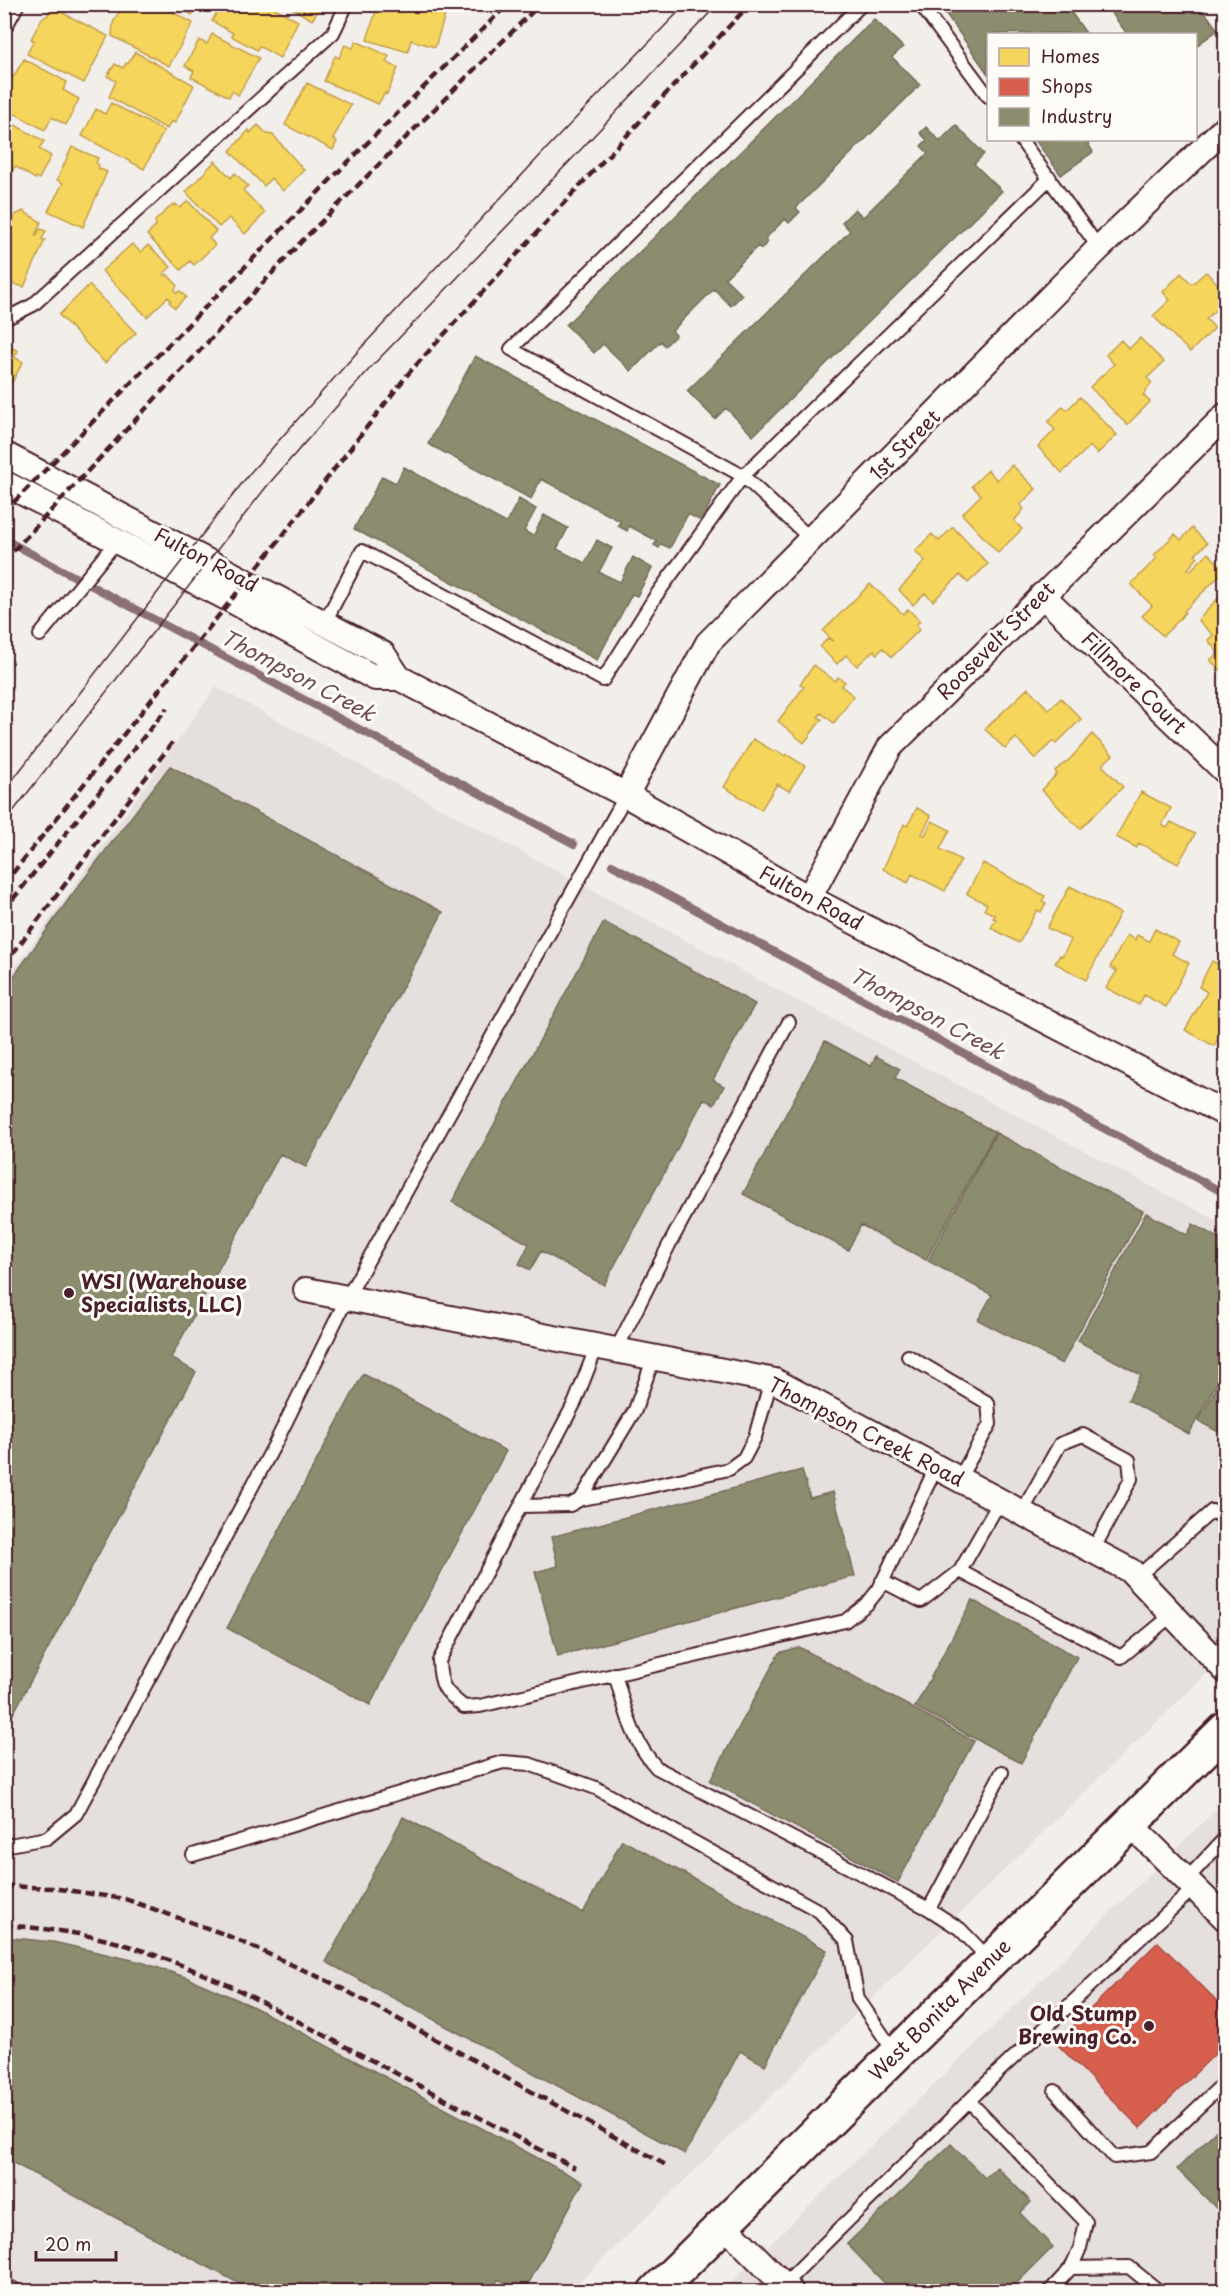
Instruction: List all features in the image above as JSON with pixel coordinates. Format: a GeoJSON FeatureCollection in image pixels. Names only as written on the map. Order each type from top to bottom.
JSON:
{"type":"FeatureCollection","features":[{"type":"Feature","properties":{"kind":"main road","name":"West Bonita Avenue"},"geometry":{"type":"LineString","coordinates":[[655,2292],[1226,1729]]}},
{"type":"Feature","properties":{"kind":"street","name":"1st Street"},"geometry":{"type":"LineString","coordinates":[[626,795],[708,643],[1099,248],[1226,127]]}},
{"type":"Feature","properties":{"kind":"street","name":"Roosevelt Street"},"geometry":{"type":"LineString","coordinates":[[809,898],[890,747],[1226,416]]}},
{"type":"Feature","properties":{"kind":"street","name":"Fulton Road"},"geometry":{"type":"LineString","coordinates":[[4,454],[383,654],[399,678]]}},
{"type":"Feature","properties":{"kind":"street","name":"Fulton Road"},"geometry":{"type":"LineString","coordinates":[[4,483],[110,549],[231,600],[375,678],[399,678],[626,795],[809,898],[1226,1114]]}},
{"type":"Feature","properties":{"kind":"street","name":"Fillmore Court"},"geometry":{"type":"LineString","coordinates":[[1042,595],[1226,772]]}},
{"type":"Feature","properties":{"kind":"street","name":"Thompson Creek Road"},"geometry":{"type":"LineString","coordinates":[[306,1290],[771,1380],[1131,1571],[1226,1671]]}},
{"type":"Feature","properties":{"kind":"street"},"geometry":{"type":"LineString","coordinates":[[1129,1823],[1226,1919]]}},
{"type":"Feature","properties":{"kind":"street"},"geometry":{"type":"LineString","coordinates":[[723,2224],[787,2288]]}},
{"type":"Feature","properties":{"kind":"lane"},"geometry":{"type":"LineString","coordinates":[[4,30],[18,4]]}},
{"type":"Feature","properties":{"kind":"lane"},"geometry":{"type":"LineString","coordinates":[[4,315],[11,316],[33,305],[333,33],[347,4]]}},
{"type":"Feature","properties":{"kind":"lane"},"geometry":{"type":"LineString","coordinates":[[812,540],[743,476],[511,349],[862,4]]}},
{"type":"Feature","properties":{"kind":"lane"},"geometry":{"type":"LineString","coordinates":[[920,4],[987,95]]}},
{"type":"Feature","properties":{"kind":"lane"},"geometry":{"type":"LineString","coordinates":[[1022,141],[1099,248]]}},
{"type":"Feature","properties":{"kind":"lane"},"geometry":{"type":"LineString","coordinates":[[325,622],[362,551],[603,680],[655,597],[743,476],[1050,178]]}},
{"type":"Feature","properties":{"kind":"lane"},"geometry":{"type":"LineString","coordinates":[[40,635],[110,549]]}},
{"type":"Feature","properties":{"kind":"lane"},"geometry":{"type":"LineString","coordinates":[[4,1846],[46,1838],[76,1814],[275,1444],[347,1298],[626,795]]}},
{"type":"Feature","properties":{"kind":"lane"},"geometry":{"type":"LineString","coordinates":[[789,1022],[669,1245],[574,1402],[439,1661],[440,1681],[452,1697],[464,1707],[480,1706],[845,1621],[867,1604],[882,1581],[936,1467]]}},
{"type":"Feature","properties":{"kind":"lane"},"geometry":{"type":"LineString","coordinates":[[908,1356],[988,1403],[990,1424],[959,1479]]}},
{"type":"Feature","properties":{"kind":"lane"},"geometry":{"type":"LineString","coordinates":[[581,1499],[635,1410],[654,1357]]}},
{"type":"Feature","properties":{"kind":"lane"},"geometry":{"type":"LineString","coordinates":[[521,1506],[570,1505],[581,1499],[729,1469],[744,1458],[755,1437],[771,1380]]}},
{"type":"Feature","properties":{"kind":"lane"},"geometry":{"type":"LineString","coordinates":[[882,1581],[921,1601],[960,1571],[1060,1444],[1083,1435],[1129,1460],[1131,1479],[1093,1550]]}},
{"type":"Feature","properties":{"kind":"lane"},"geometry":{"type":"LineString","coordinates":[[1137,1577],[1212,1511],[1226,1519]]}},
{"type":"Feature","properties":{"kind":"lane"},"geometry":{"type":"LineString","coordinates":[[960,1571],[1121,1657],[1172,1615]]}},
{"type":"Feature","properties":{"kind":"lane"},"geometry":{"type":"LineString","coordinates":[[615,1674],[631,1729],[645,1756],[657,1768],[929,1909],[960,1929],[990,1960]]}},
{"type":"Feature","properties":{"kind":"lane"},"geometry":{"type":"LineString","coordinates":[[193,1855],[502,1762],[529,1764],[596,1788],[819,1911],[847,1941],[858,1999],[896,2054]]}},
{"type":"Feature","properties":{"kind":"lane"},"geometry":{"type":"LineString","coordinates":[[929,1909],[1002,1772]]}},
{"type":"Feature","properties":{"kind":"lane"},"geometry":{"type":"LineString","coordinates":[[787,2288],[969,2101],[1190,1884],[1226,1837]]}},
{"type":"Feature","properties":{"kind":"lane"},"geometry":{"type":"LineString","coordinates":[[1055,2091],[1114,2157],[1151,2152],[1226,2081]]}},
{"type":"Feature","properties":{"kind":"lane"},"geometry":{"type":"LineString","coordinates":[[969,2101],[1086,2222],[1080,2248],[1071,2268],[1049,2292]]}},
{"type":"Feature","properties":{"kind":"lane"},"geometry":{"type":"LineString","coordinates":[[1071,2268],[1129,2267],[1160,2292]]}},
{"type":"Feature","properties":{"kind":"shaded area"},"geometry":{"type":"Polygon","coordinates":[[[216,687],[783,993],[1225,1225],[1225,1656],[570,2291],[5,2292],[5,982],[216,687]]]}},
{"type":"Feature","properties":{"kind":"shaded area"},"geometry":{"type":"Polygon","coordinates":[[[1225,1801],[1225,2291],[722,2291],[1225,1801]]]}},
{"type":"Feature","properties":{"kind":"building: Homes"},"geometry":{"type":"Polygon","coordinates":[[[123,4],[158,4],[193,23],[169,66],[112,36],[113,23],[123,4]]]}},
{"type":"Feature","properties":{"kind":"building: Homes"},"geometry":{"type":"Polygon","coordinates":[[[172,4],[202,4],[201,7],[197,5],[192,15],[172,4]]]}},
{"type":"Feature","properties":{"kind":"building: Homes"},"geometry":{"type":"Polygon","coordinates":[[[222,4],[268,4],[298,21],[280,58],[259,46],[257,50],[231,36],[233,33],[212,21],[222,4]]]}},
{"type":"Feature","properties":{"kind":"building: Homes"},"geometry":{"type":"Polygon","coordinates":[[[285,4],[319,4],[321,6],[312,20],[285,4]]]}},
{"type":"Feature","properties":{"kind":"building: Homes"},"geometry":{"type":"Polygon","coordinates":[[[378,4],[402,12],[404,6],[415,10],[419,4],[446,12],[435,47],[411,40],[408,52],[367,40],[378,4]]]}},
{"type":"Feature","properties":{"kind":"building: Homes"},"geometry":{"type":"Polygon","coordinates":[[[51,7],[108,36],[84,83],[27,54],[34,40],[31,39],[42,18],[47,16],[51,7]]]}},
{"type":"Feature","properties":{"kind":"building: Homes"},"geometry":{"type":"Polygon","coordinates":[[[212,34],[259,58],[238,95],[232,91],[229,97],[191,77],[194,71],[185,66],[199,40],[207,44],[212,34]]]}},
{"type":"Feature","properties":{"kind":"building: Homes"},"geometry":{"type":"Polygon","coordinates":[[[356,41],[389,56],[386,62],[398,68],[387,94],[385,93],[378,104],[324,81],[335,56],[339,58],[345,45],[353,48],[356,41]]]}},
{"type":"Feature","properties":{"kind":"building: Homes"},"geometry":{"type":"Polygon","coordinates":[[[135,52],[194,85],[175,123],[171,121],[167,129],[109,97],[116,81],[107,76],[115,64],[123,68],[126,63],[128,64],[135,52]]]}},
{"type":"Feature","properties":{"kind":"building: Homes"},"geometry":{"type":"Polygon","coordinates":[[[24,59],[67,82],[63,90],[79,99],[66,125],[52,117],[45,130],[4,108],[9,96],[4,92],[24,59]]]}},
{"type":"Feature","properties":{"kind":"building: Homes"},"geometry":{"type":"Polygon","coordinates":[[[307,83],[351,105],[333,139],[337,141],[333,150],[285,125],[307,83]]]}},
{"type":"Feature","properties":{"kind":"building: Homes"},"geometry":{"type":"Polygon","coordinates":[[[111,103],[164,131],[144,169],[82,136],[96,109],[105,114],[111,103]]]}},
{"type":"Feature","properties":{"kind":"building: Homes"},"geometry":{"type":"Polygon","coordinates":[[[4,119],[44,141],[39,149],[51,156],[39,179],[36,177],[35,179],[15,166],[10,176],[4,173],[4,119]]]}},
{"type":"Feature","properties":{"kind":"building: Homes"},"geometry":{"type":"Polygon","coordinates":[[[258,125],[267,134],[273,135],[304,170],[283,191],[271,178],[264,186],[230,151],[249,130],[250,133],[258,125]]]}},
{"type":"Feature","properties":{"kind":"building: Homes"},"geometry":{"type":"Polygon","coordinates":[[[72,147],[98,158],[96,163],[99,165],[98,168],[107,172],[83,227],[48,211],[63,183],[57,180],[72,147]]]}},
{"type":"Feature","properties":{"kind":"building: Homes"},"geometry":{"type":"Polygon","coordinates":[[[215,161],[231,178],[235,173],[248,186],[243,190],[265,213],[245,234],[229,218],[219,227],[186,192],[215,161]]]}},
{"type":"Feature","properties":{"kind":"building: Homes"},"geometry":{"type":"Polygon","coordinates":[[[188,201],[216,231],[209,238],[215,245],[194,265],[190,261],[181,270],[147,235],[156,226],[155,221],[173,204],[180,208],[188,201]]]}},
{"type":"Feature","properties":{"kind":"building: Homes"},"geometry":{"type":"Polygon","coordinates":[[[23,211],[41,222],[35,236],[40,229],[46,231],[42,239],[45,240],[24,287],[4,281],[4,228],[10,231],[15,215],[23,211]]]}},
{"type":"Feature","properties":{"kind":"building: Homes"},"geometry":{"type":"Polygon","coordinates":[[[132,244],[141,252],[148,245],[171,267],[163,274],[165,276],[167,274],[177,285],[175,290],[177,293],[180,291],[186,297],[175,308],[169,302],[171,300],[168,297],[147,317],[102,271],[132,244]]]}},
{"type":"Feature","properties":{"kind":"building: Homes"},"geometry":{"type":"Polygon","coordinates":[[[1206,272],[1226,292],[1226,300],[1206,319],[1215,328],[1190,352],[1153,316],[1170,300],[1163,292],[1181,273],[1192,284],[1206,272]]]}},
{"type":"Feature","properties":{"kind":"building: Homes"},"geometry":{"type":"Polygon","coordinates":[[[89,285],[136,333],[105,363],[59,315],[89,285]]]}},
{"type":"Feature","properties":{"kind":"building: Homes"},"geometry":{"type":"Polygon","coordinates":[[[1140,338],[1164,362],[1147,378],[1152,383],[1143,395],[1150,402],[1127,425],[1090,387],[1114,364],[1106,355],[1121,340],[1129,349],[1140,338]]]}},
{"type":"Feature","properties":{"kind":"building: Homes"},"geometry":{"type":"Polygon","coordinates":[[[4,343],[18,351],[14,357],[23,362],[4,397],[4,343]]]}},
{"type":"Feature","properties":{"kind":"building: Homes"},"geometry":{"type":"Polygon","coordinates":[[[1080,397],[1117,435],[1097,454],[1090,446],[1062,473],[1038,447],[1055,430],[1048,422],[1063,406],[1067,410],[1080,397]]]}},
{"type":"Feature","properties":{"kind":"building: Homes"},"geometry":{"type":"Polygon","coordinates":[[[1012,465],[1036,489],[1020,505],[1024,509],[1014,521],[1022,529],[998,553],[962,514],[981,495],[972,486],[988,470],[997,480],[1012,465]]]}},
{"type":"Feature","properties":{"kind":"building: Homes"},"geometry":{"type":"Polygon","coordinates":[[[953,527],[988,564],[968,583],[960,575],[933,601],[925,593],[913,605],[899,590],[925,561],[915,551],[932,534],[939,541],[953,527]]]}},
{"type":"Feature","properties":{"kind":"building: Homes"},"geometry":{"type":"Polygon","coordinates":[[[1192,528],[1207,543],[1195,555],[1198,557],[1188,569],[1190,571],[1208,553],[1225,570],[1184,611],[1179,620],[1163,636],[1142,616],[1152,606],[1131,584],[1157,558],[1154,555],[1175,534],[1181,540],[1192,528]]]}},
{"type":"Feature","properties":{"kind":"building: Homes"},"geometry":{"type":"Polygon","coordinates":[[[870,584],[903,614],[908,609],[920,621],[916,625],[920,629],[892,657],[883,648],[877,654],[874,650],[857,666],[846,655],[837,664],[820,647],[828,638],[833,641],[823,631],[870,584]]]}},
{"type":"Feature","properties":{"kind":"building: Homes"},"geometry":{"type":"Polygon","coordinates":[[[1221,595],[1226,599],[1226,675],[1210,660],[1218,653],[1208,640],[1213,635],[1198,620],[1221,595]]]}},
{"type":"Feature","properties":{"kind":"building: Homes"},"geometry":{"type":"Polygon","coordinates":[[[814,665],[835,681],[838,677],[845,682],[841,686],[854,696],[834,723],[821,713],[818,717],[822,719],[804,743],[778,721],[804,687],[800,684],[814,665]]]}},
{"type":"Feature","properties":{"kind":"building: Homes"},"geometry":{"type":"Polygon","coordinates":[[[1028,688],[1049,710],[1061,698],[1081,719],[1056,744],[1053,741],[1035,759],[1016,738],[1005,749],[985,729],[1028,688]]]}},
{"type":"Feature","properties":{"kind":"building: Homes"},"geometry":{"type":"Polygon","coordinates":[[[1092,734],[1113,755],[1102,765],[1123,787],[1080,829],[1042,790],[1057,774],[1055,771],[1071,758],[1092,734]]]}},
{"type":"Feature","properties":{"kind":"building: Homes"},"geometry":{"type":"Polygon","coordinates":[[[753,739],[775,752],[776,750],[785,756],[786,754],[805,766],[789,791],[777,784],[761,810],[724,787],[753,739]]]}},
{"type":"Feature","properties":{"kind":"building: Homes"},"geometry":{"type":"Polygon","coordinates":[[[1141,792],[1171,808],[1162,825],[1167,828],[1171,822],[1195,834],[1178,864],[1139,843],[1137,848],[1116,837],[1141,792]]]}},
{"type":"Feature","properties":{"kind":"building: Homes"},"geometry":{"type":"Polygon","coordinates":[[[917,808],[931,816],[922,834],[925,835],[932,821],[950,830],[940,849],[961,860],[945,891],[912,874],[908,883],[883,869],[904,824],[907,826],[917,808]]]}},
{"type":"Feature","properties":{"kind":"building: Homes"},"geometry":{"type":"Polygon","coordinates":[[[983,863],[1045,896],[1042,901],[1046,903],[1041,912],[1037,910],[1019,943],[991,928],[996,919],[993,918],[995,915],[984,910],[987,904],[967,894],[983,863]]]}},
{"type":"Feature","properties":{"kind":"building: Homes"},"geometry":{"type":"Polygon","coordinates":[[[1070,886],[1120,913],[1086,980],[1055,963],[1071,940],[1047,928],[1070,886]]]}},
{"type":"Feature","properties":{"kind":"building: Homes"},"geometry":{"type":"Polygon","coordinates":[[[1155,929],[1179,942],[1172,954],[1189,963],[1166,1007],[1144,995],[1139,1005],[1106,988],[1117,971],[1110,967],[1127,935],[1135,940],[1137,935],[1149,941],[1155,929]]]}},
{"type":"Feature","properties":{"kind":"building: Homes"},"geometry":{"type":"Polygon","coordinates":[[[1225,951],[1226,1023],[1214,1046],[1185,1030],[1207,992],[1199,987],[1212,961],[1218,964],[1225,951]]]}},
{"type":"Feature","properties":{"kind":"building: Shops","name":"Old Stump Brewing Co."},"geometry":{"type":"Polygon","coordinates":[[[1158,1942],[1226,2010],[1226,2043],[1140,2128],[1056,2043],[1158,1942]]]}},
{"type":"Feature","properties":{"kind":"building: Industry"},"geometry":{"type":"Polygon","coordinates":[[[939,4],[1065,4],[1086,33],[987,33],[987,73],[939,4]]]}},
{"type":"Feature","properties":{"kind":"building: Industry"},"geometry":{"type":"Polygon","coordinates":[[[1105,4],[1199,4],[1218,30],[1197,45],[1197,33],[1126,33],[1105,4]]]}},
{"type":"Feature","properties":{"kind":"building: Industry"},"geometry":{"type":"Polygon","coordinates":[[[874,19],[903,47],[892,57],[920,85],[796,208],[800,212],[789,223],[785,219],[765,239],[768,242],[761,249],[758,246],[725,278],[742,295],[731,306],[714,289],[672,331],[676,335],[665,346],[661,341],[631,371],[603,344],[594,353],[566,325],[874,19]]]}},
{"type":"Feature","properties":{"kind":"building: Industry"},"geometry":{"type":"Polygon","coordinates":[[[956,125],[984,154],[974,164],[1002,191],[753,436],[726,408],[715,419],[687,391],[850,231],[842,222],[855,209],[863,217],[928,153],[921,146],[927,140],[920,133],[926,127],[940,141],[956,125]]]}},
{"type":"Feature","properties":{"kind":"building: Industry"},"geometry":{"type":"Polygon","coordinates":[[[1036,141],[1087,141],[1093,152],[1061,175],[1036,141]]]}},
{"type":"Feature","properties":{"kind":"building: Industry"},"geometry":{"type":"Polygon","coordinates":[[[475,356],[720,485],[701,521],[688,514],[670,548],[661,544],[659,548],[654,545],[657,541],[629,526],[627,531],[618,526],[620,521],[541,479],[531,499],[428,444],[475,356]]]}},
{"type":"Feature","properties":{"kind":"building: Industry"},"geometry":{"type":"Polygon","coordinates":[[[404,467],[506,523],[519,499],[536,509],[524,531],[533,536],[544,515],[568,528],[557,549],[585,563],[597,540],[612,548],[599,572],[620,582],[633,557],[652,568],[637,596],[632,594],[597,660],[354,529],[382,476],[396,483],[404,467]]]}},
{"type":"Feature","properties":{"kind":"building: Industry"},"geometry":{"type":"Polygon","coordinates":[[[170,766],[443,912],[306,1167],[280,1154],[171,1358],[196,1372],[4,1731],[4,990],[71,896],[170,766]]]}},
{"type":"Feature","properties":{"kind":"building: Industry"},"geometry":{"type":"Polygon","coordinates":[[[604,922],[755,1004],[713,1080],[724,1086],[714,1105],[704,1099],[604,1285],[541,1251],[530,1270],[519,1264],[529,1244],[452,1202],[604,922]]]}},
{"type":"Feature","properties":{"kind":"building: Industry"},"geometry":{"type":"Polygon","coordinates":[[[825,1041],[871,1066],[876,1056],[900,1069],[895,1078],[995,1132],[926,1260],[861,1225],[848,1250],[743,1194],[825,1041]]]}},
{"type":"Feature","properties":{"kind":"building: Industry"},"geometry":{"type":"Polygon","coordinates":[[[996,1133],[1143,1211],[1062,1364],[978,1320],[992,1295],[928,1261],[996,1133]]]}},
{"type":"Feature","properties":{"kind":"building: Industry"},"geometry":{"type":"Polygon","coordinates":[[[1146,1213],[1187,1235],[1193,1224],[1225,1241],[1220,1252],[1226,1255],[1226,1366],[1189,1434],[1128,1400],[1141,1375],[1078,1341],[1146,1213]]]}},
{"type":"Feature","properties":{"kind":"building: Industry"},"geometry":{"type":"Polygon","coordinates":[[[1226,1371],[1226,1436],[1198,1421],[1226,1371]]]}},
{"type":"Feature","properties":{"kind":"building: Industry"},"geometry":{"type":"Polygon","coordinates":[[[363,1374],[506,1451],[370,1705],[227,1628],[363,1374]]]}},
{"type":"Feature","properties":{"kind":"building: Industry"},"geometry":{"type":"Polygon","coordinates":[[[802,1470],[810,1498],[833,1492],[855,1576],[558,1656],[535,1572],[558,1566],[551,1537],[802,1470]]]}},
{"type":"Feature","properties":{"kind":"building: Industry"},"geometry":{"type":"Polygon","coordinates":[[[972,1600],[1077,1657],[1021,1763],[915,1707],[972,1600]]]}},
{"type":"Feature","properties":{"kind":"building: Industry"},"geometry":{"type":"Polygon","coordinates":[[[799,1647],[974,1741],[898,1882],[710,1781],[779,1653],[799,1647]]]}},
{"type":"Feature","properties":{"kind":"building: Industry"},"geometry":{"type":"Polygon","coordinates":[[[403,1817],[583,1913],[622,1840],[827,1950],[765,2065],[740,2051],[685,2154],[326,1962],[403,1817]]]}},
{"type":"Feature","properties":{"kind":"building: Industry"},"geometry":{"type":"Polygon","coordinates":[[[4,1937],[53,1942],[141,1962],[188,1978],[252,2006],[583,2182],[524,2292],[498,2279],[492,2292],[255,2292],[4,2158],[4,1937]]]}},
{"type":"Feature","properties":{"kind":"building: Industry"},"geometry":{"type":"Polygon","coordinates":[[[1226,2121],[1226,2218],[1177,2169],[1226,2121]]]}},
{"type":"Feature","properties":{"kind":"building: Industry"},"geometry":{"type":"Polygon","coordinates":[[[951,2144],[985,2178],[997,2167],[1031,2202],[1020,2213],[1053,2247],[1008,2292],[893,2292],[847,2244],[951,2144]]]}},
{"type":"Feature","properties":{"kind":"waterway","name":"Thompson Creek"},"geometry":{"type":"LineString","coordinates":[[4,539],[574,844]]}},
{"type":"Feature","properties":{"kind":"waterway","name":"Thompson Creek"},"geometry":{"type":"LineString","coordinates":[[612,865],[1226,1194]]}},
{"type":"Feature","properties":{"kind":"tram line"},"geometry":{"type":"LineString","coordinates":[[4,791],[250,473],[360,349],[550,145],[686,4]]}},
{"type":"Feature","properties":{"kind":"tram line"},"geometry":{"type":"LineString","coordinates":[[4,823],[267,486],[372,366],[718,4]]}},
{"type":"Feature","properties":{"kind":"railway"},"geometry":{"type":"LineString","coordinates":[[4,512],[350,160],[508,4]]}},
{"type":"Feature","properties":{"kind":"railway"},"geometry":{"type":"LineString","coordinates":[[4,561],[302,241],[540,4]]}},
{"type":"Feature","properties":{"kind":"railway"},"geometry":{"type":"LineString","coordinates":[[4,884],[280,539],[408,374],[750,4]]}},
{"type":"Feature","properties":{"kind":"railway"},"geometry":{"type":"LineString","coordinates":[[4,910],[167,708]]}},
{"type":"Feature","properties":{"kind":"railway"},"geometry":{"type":"LineString","coordinates":[[4,965],[175,739]]}},
{"type":"Feature","properties":{"kind":"railway"},"geometry":{"type":"LineString","coordinates":[[4,1886],[53,1888],[125,1899],[224,1934],[332,1983],[666,2165]]}},
{"type":"Feature","properties":{"kind":"railway"},"geometry":{"type":"LineString","coordinates":[[4,1925],[62,1931],[105,1939],[206,1975],[235,1988],[575,2168]]}},
{"type":"Feature","properties":{"kind":"place","name":"WSI (Warehouse Specialists, LLC)"},"geometry":{"type":"Point","coordinates":[69,1293]}},
{"type":"Feature","properties":{"kind":"place","name":"Old Stump Brewing Co."},"geometry":{"type":"Point","coordinates":[1149,2026]}}]}
